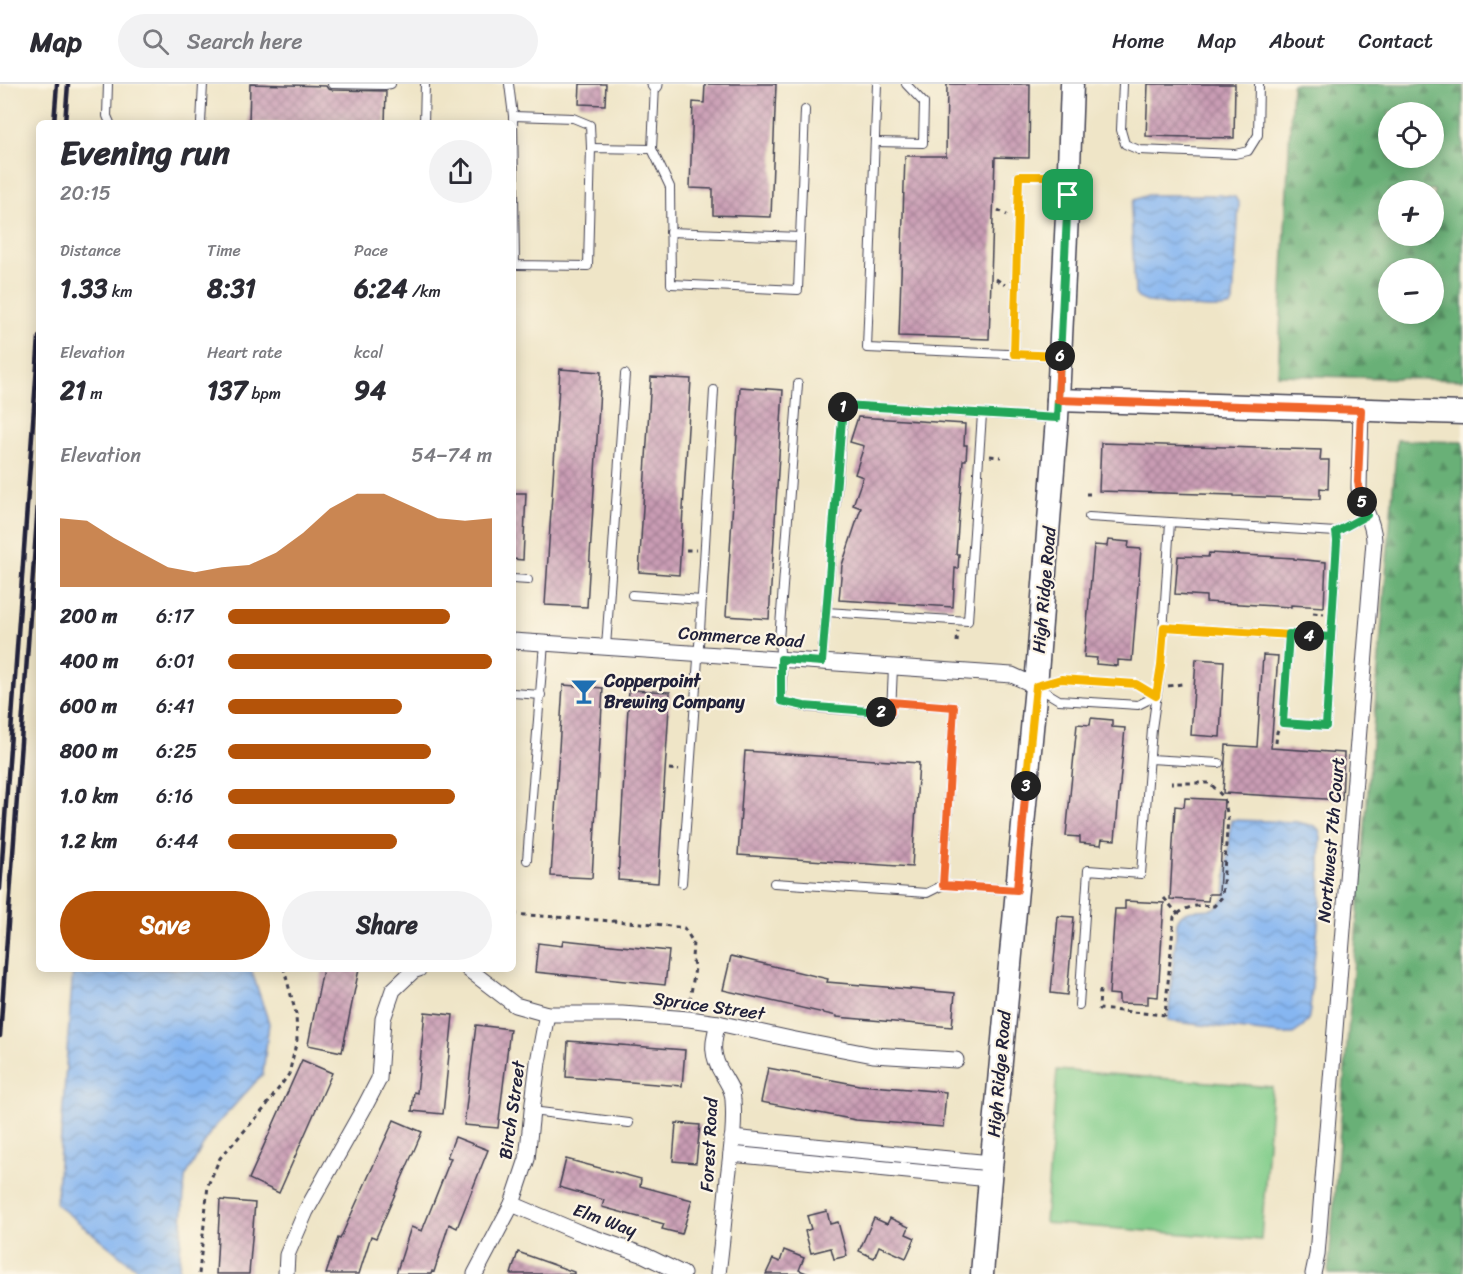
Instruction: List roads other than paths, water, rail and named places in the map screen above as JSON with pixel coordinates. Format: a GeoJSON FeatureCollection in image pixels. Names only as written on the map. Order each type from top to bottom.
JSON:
{"type":"FeatureCollection","features":[{"type":"Feature","properties":{"kind":"street","name":"High Ridge Road"},"geometry":{"type":"LineString","coordinates":[[982,1274],[1036,686],[1058,409],[1072,84]]}},
{"type":"Feature","properties":{"kind":"street"},"geometry":{"type":"LineString","coordinates":[[1058,409],[1361,410],[1463,413]]}},
{"type":"Feature","properties":{"kind":"street","name":"Northwest 7th Court"},"geometry":{"type":"LineString","coordinates":[[1313,1274],[1318,1243],[1374,541],[1373,530],[1359,488],[1361,410]]}},
{"type":"Feature","properties":{"kind":"street","name":"Commerce Road"},"geometry":{"type":"LineString","coordinates":[[516,641],[1012,675],[1036,686]]}},
{"type":"Feature","properties":{"kind":"street"},"geometry":{"type":"LineString","coordinates":[[286,1274],[287,1255],[306,1211],[378,1079],[383,1018],[393,990],[412,972]]}},
{"type":"Feature","properties":{"kind":"street","name":"Spruce Street"},"geometry":{"type":"LineString","coordinates":[[472,972],[515,1005],[547,1014],[621,1014],[718,1023],[873,1055],[956,1060]]}},
{"type":"Feature","properties":{"kind":"street","name":"Birch Street"},"geometry":{"type":"LineString","coordinates":[[475,1274],[512,1204],[527,1159],[538,1062],[547,1014]]}},
{"type":"Feature","properties":{"kind":"street","name":"Forest Road"},"geometry":{"type":"LineString","coordinates":[[718,1023],[713,1053],[733,1098],[731,1154],[718,1274]]}},
{"type":"Feature","properties":{"kind":"street"},"geometry":{"type":"LineString","coordinates":[[732,1138],[850,1149],[990,1171]]}},
{"type":"Feature","properties":{"kind":"street"},"geometry":{"type":"LineString","coordinates":[[848,1165],[850,1149]]}},
{"type":"Feature","properties":{"kind":"street"},"geometry":{"type":"LineString","coordinates":[[731,1154],[848,1165],[990,1171]]}},
{"type":"Feature","properties":{"kind":"street","name":"Elm Way"},"geometry":{"type":"LineString","coordinates":[[512,1204],[578,1232],[644,1255],[683,1274]]}},
{"type":"Feature","properties":{"kind":"lane"},"geometry":{"type":"LineString","coordinates":[[108,84],[109,120]]}},
{"type":"Feature","properties":{"kind":"lane"},"geometry":{"type":"LineString","coordinates":[[201,120],[203,84]]}},
{"type":"Feature","properties":{"kind":"lane"},"geometry":{"type":"LineString","coordinates":[[332,84],[391,84]]}},
{"type":"Feature","properties":{"kind":"lane"},"geometry":{"type":"LineString","coordinates":[[424,120],[425,84]]}},
{"type":"Feature","properties":{"kind":"lane"},"geometry":{"type":"LineString","coordinates":[[509,84],[513,120]]}},
{"type":"Feature","properties":{"kind":"lane"},"geometry":{"type":"LineString","coordinates":[[877,84],[867,348],[1060,356]]}},
{"type":"Feature","properties":{"kind":"lane"},"geometry":{"type":"LineString","coordinates":[[875,142],[923,143],[924,103],[906,84]]}},
{"type":"Feature","properties":{"kind":"lane"},"geometry":{"type":"LineString","coordinates":[[1123,84],[1121,130],[1125,144],[1139,150],[1235,154],[1248,151],[1258,135],[1259,84]]}},
{"type":"Feature","properties":{"kind":"lane"},"geometry":{"type":"LineString","coordinates":[[655,85],[652,149],[670,188],[671,284],[798,290],[805,110]]}},
{"type":"Feature","properties":{"kind":"lane"},"geometry":{"type":"LineString","coordinates":[[513,117],[573,118],[590,125],[591,148],[588,266],[516,265]]}},
{"type":"Feature","properties":{"kind":"lane"},"geometry":{"type":"LineString","coordinates":[[591,148],[652,149]]}},
{"type":"Feature","properties":{"kind":"lane"},"geometry":{"type":"LineString","coordinates":[[1014,354],[1019,176],[1068,176]]}},
{"type":"Feature","properties":{"kind":"lane"},"geometry":{"type":"LineString","coordinates":[[670,232],[800,237]]}},
{"type":"Feature","properties":{"kind":"lane"},"geometry":{"type":"LineString","coordinates":[[606,647],[625,374]]}},
{"type":"Feature","properties":{"kind":"lane"},"geometry":{"type":"LineString","coordinates":[[798,384],[779,640],[781,701],[804,706],[891,712],[893,667]]}},
{"type":"Feature","properties":{"kind":"lane"},"geometry":{"type":"LineString","coordinates":[[682,883],[714,390]]}},
{"type":"Feature","properties":{"kind":"lane"},"geometry":{"type":"LineString","coordinates":[[822,662],[844,405],[982,414],[1058,409]]}},
{"type":"Feature","properties":{"kind":"lane"},"geometry":{"type":"LineString","coordinates":[[826,612],[968,621],[982,414]]}},
{"type":"Feature","properties":{"kind":"lane"},"geometry":{"type":"LineString","coordinates":[[1089,517],[1336,532],[1367,515]]}},
{"type":"Feature","properties":{"kind":"lane"},"geometry":{"type":"LineString","coordinates":[[1079,1005],[1088,870],[1141,874],[1152,729],[1161,665],[1170,522]]}},
{"type":"Feature","properties":{"kind":"lane"},"geometry":{"type":"LineString","coordinates":[[1289,634],[1283,723],[1326,726],[1336,532]]}},
{"type":"Feature","properties":{"kind":"lane"},"geometry":{"type":"LineString","coordinates":[[516,579],[528,580]]}},
{"type":"Feature","properties":{"kind":"lane"},"geometry":{"type":"LineString","coordinates":[[632,596],[702,600]]}},
{"type":"Feature","properties":{"kind":"lane"},"geometry":{"type":"LineString","coordinates":[[1164,627],[1331,637]]}},
{"type":"Feature","properties":{"kind":"lane"},"geometry":{"type":"LineString","coordinates":[[527,860],[544,643]]}},
{"type":"Feature","properties":{"kind":"lane"},"geometry":{"type":"LineString","coordinates":[[1036,686],[1061,679],[1136,684],[1156,696]]}},
{"type":"Feature","properties":{"kind":"lane"},"geometry":{"type":"LineString","coordinates":[[1036,686],[1059,700],[1138,705],[1156,696]]}},
{"type":"Feature","properties":{"kind":"lane"},"geometry":{"type":"LineString","coordinates":[[516,693],[540,695]]}},
{"type":"Feature","properties":{"kind":"lane"},"geometry":{"type":"LineString","coordinates":[[891,702],[954,707],[943,885]]}},
{"type":"Feature","properties":{"kind":"lane"},"geometry":{"type":"LineString","coordinates":[[1150,759],[1219,763]]}},
{"type":"Feature","properties":{"kind":"lane"},"geometry":{"type":"LineString","coordinates":[[774,883],[927,893],[943,885],[1017,890]]}},
{"type":"Feature","properties":{"kind":"lane"},"geometry":{"type":"LineString","coordinates":[[532,1111],[628,1123]]}},
{"type":"Feature","properties":{"kind":"water"},"geometry":{"type":"Polygon","coordinates":[[[1148,195],[1235,197],[1239,204],[1231,306],[1203,308],[1147,302],[1135,294],[1131,210],[1134,200],[1148,195]]]}},
{"type":"Feature","properties":{"kind":"water"},"geometry":{"type":"Polygon","coordinates":[[[1231,820],[1296,822],[1315,826],[1319,830],[1321,837],[1321,901],[1310,1010],[1308,1021],[1293,1034],[1168,1021],[1177,922],[1187,911],[1214,908],[1225,896],[1231,820]]]}},
{"type":"Feature","properties":{"kind":"water"},"geometry":{"type":"Polygon","coordinates":[[[73,972],[252,972],[269,1023],[263,1074],[211,1131],[185,1178],[179,1270],[176,1274],[143,1274],[56,1204],[73,972]]]}},
{"type":"Feature","properties":{"kind":"railway"},"geometry":{"type":"LineString","coordinates":[[54,120],[57,84]]}},
{"type":"Feature","properties":{"kind":"railway"},"geometry":{"type":"LineString","coordinates":[[65,120],[68,84]]}},
{"type":"Feature","properties":{"kind":"railway"},"geometry":{"type":"LineString","coordinates":[[0,889],[36,379]]}},
{"type":"Feature","properties":{"kind":"railway"},"geometry":{"type":"LineString","coordinates":[[0,1036],[36,532]]}},
{"type":"Feature","properties":{"kind":"place","name":"Copperpoint Brewing Company"},"geometry":{"type":"Point","coordinates":[584,691]}}]}
